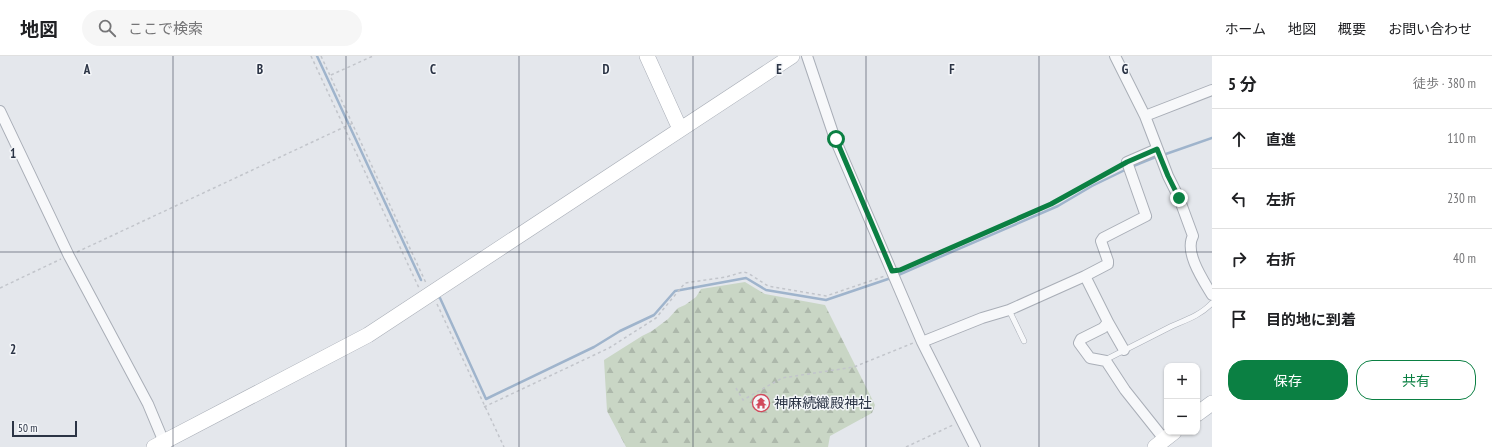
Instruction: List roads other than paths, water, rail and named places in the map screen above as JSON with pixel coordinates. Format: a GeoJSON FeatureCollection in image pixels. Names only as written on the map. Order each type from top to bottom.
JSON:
{"type":"FeatureCollection","features":[{"type":"Feature","properties":{"kind":"street"},"geometry":{"type":"LineString","coordinates":[[647,56],[680,129]]}},
{"type":"Feature","properties":{"kind":"street"},"geometry":{"type":"LineString","coordinates":[[0,111],[69,256],[148,404],[161,445],[368,335],[792,56]]}},
{"type":"Feature","properties":{"kind":"street"},"geometry":{"type":"LineString","coordinates":[[808,56],[836,139],[921,341],[975,447]]}},
{"type":"Feature","properties":{"kind":"street"},"geometry":{"type":"LineString","coordinates":[[1115,56],[1145,116],[1168,176],[1179,198],[1193,236],[1190,248],[1199,273],[1212,295]]}},
{"type":"Feature","properties":{"kind":"street"},"geometry":{"type":"LineString","coordinates":[[1145,116],[1212,90]]}},
{"type":"Feature","properties":{"kind":"street"},"geometry":{"type":"LineString","coordinates":[[921,341],[982,318],[1009,310],[1108,264],[1101,241],[1103,238],[1146,216],[1129,167],[1160,154]]}},
{"type":"Feature","properties":{"kind":"street"},"geometry":{"type":"LineString","coordinates":[[1085,276],[1124,350]]}},
{"type":"Feature","properties":{"kind":"street"},"geometry":{"type":"LineString","coordinates":[[1108,322],[1103,328],[1081,339],[1079,343],[1090,358],[1106,361],[1125,390],[1164,439]]}},
{"type":"Feature","properties":{"kind":"street"},"geometry":{"type":"LineString","coordinates":[[1200,412],[1212,403]]}},
{"type":"Feature","properties":{"kind":"lane"},"geometry":{"type":"LineString","coordinates":[[1106,361],[1124,350],[1202,312],[1212,303]]}},
{"type":"Feature","properties":{"kind":"lane"},"geometry":{"type":"LineString","coordinates":[[1009,310],[1024,341]]}},
{"type":"Feature","properties":{"kind":"waterway"},"geometry":{"type":"LineString","coordinates":[[317,56],[421,280]]}},
{"type":"Feature","properties":{"kind":"waterway"},"geometry":{"type":"LineString","coordinates":[[1163,155],[1212,138]]}},
{"type":"Feature","properties":{"kind":"waterway"},"geometry":{"type":"LineString","coordinates":[[1131,167],[1158,156]]}},
{"type":"Feature","properties":{"kind":"waterway"},"geometry":{"type":"LineString","coordinates":[[896,276],[1058,206],[1092,186],[1127,169]]}},
{"type":"Feature","properties":{"kind":"waterway"},"geometry":{"type":"LineString","coordinates":[[438,297],[440,298],[486,399],[594,347],[620,331],[654,315],[675,291],[746,278],[766,290],[826,300],[891,278]]}},
{"type":"Feature","properties":{"kind":"place","name":"神麻続織殿神社"},"geometry":{"type":"Point","coordinates":[761,403]}}]}
